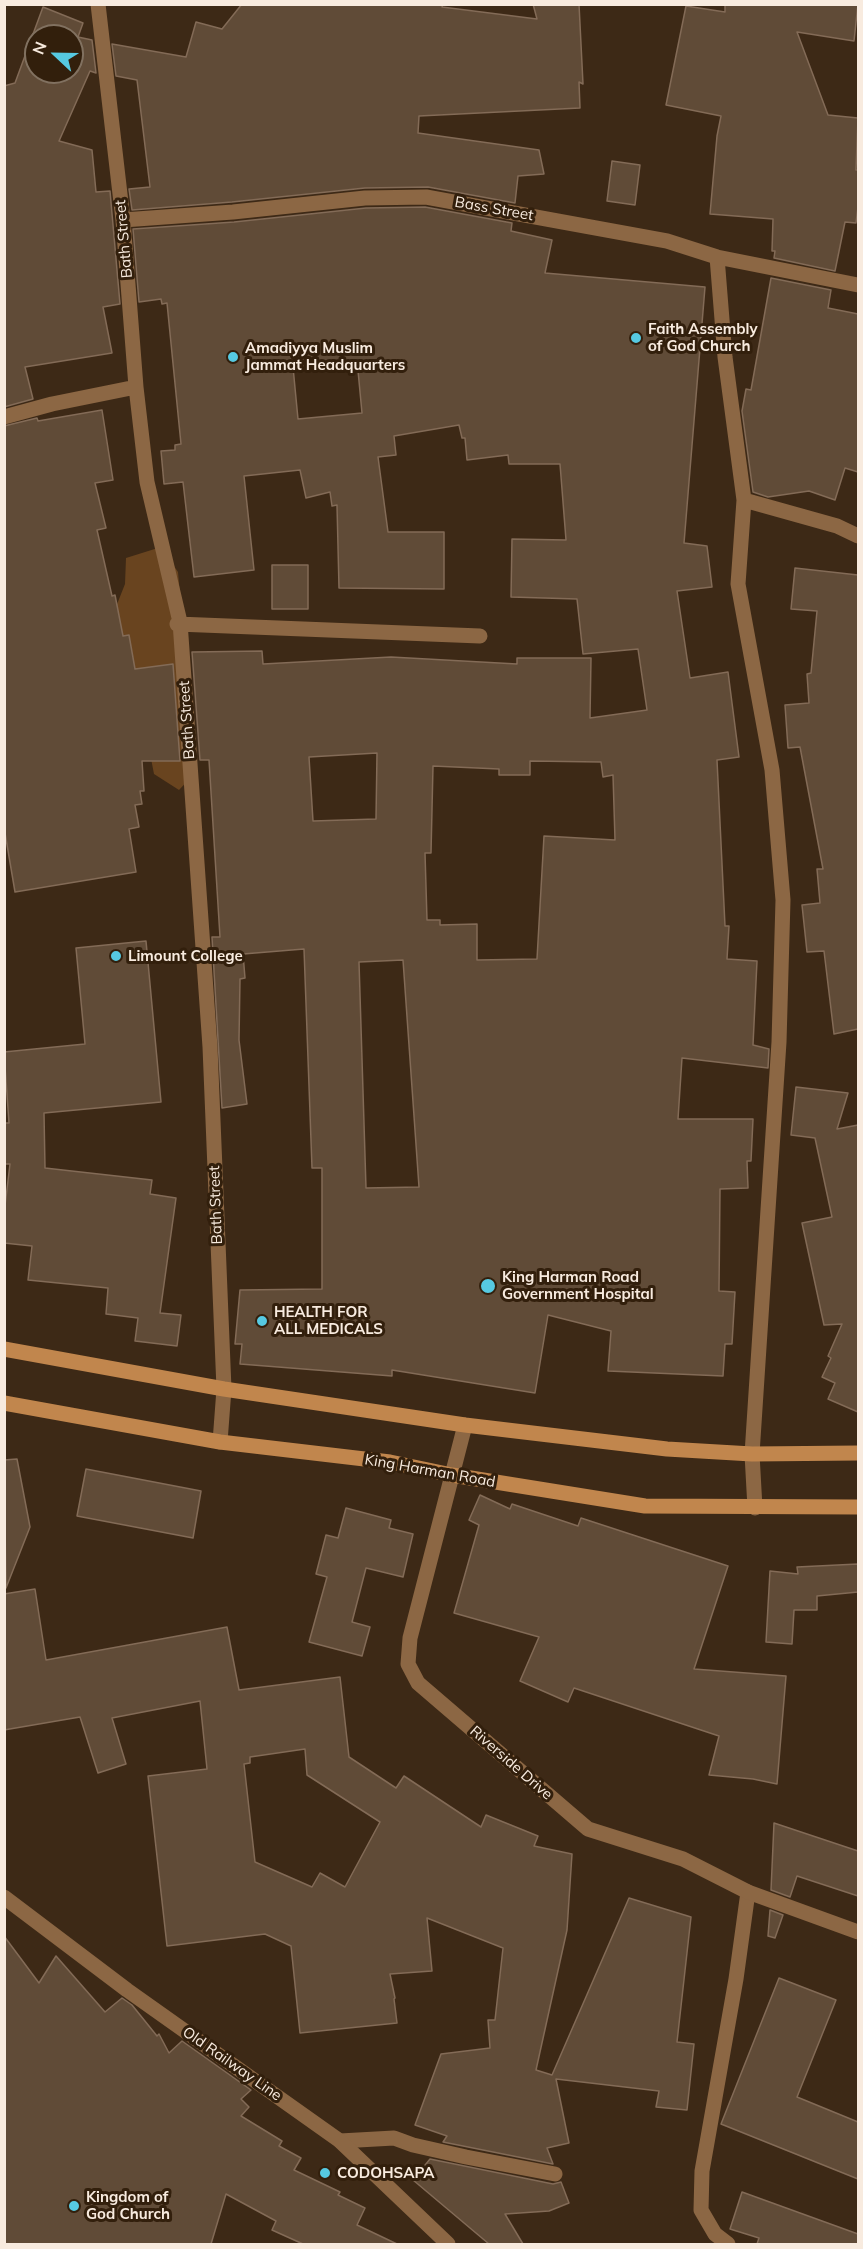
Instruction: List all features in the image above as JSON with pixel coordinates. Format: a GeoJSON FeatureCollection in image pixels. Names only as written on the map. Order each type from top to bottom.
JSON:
{"type":"FeatureCollection","features":[{"type":"Feature","properties":{"kind":"main road"},"geometry":{"type":"LineString","coordinates":[[4,1349],[224,1389],[465,1425],[667,1449],[752,1454],[858,1453]]}},
{"type":"Feature","properties":{"kind":"main road","name":"King Harman Road"},"geometry":{"type":"LineString","coordinates":[[4,1403],[220,1442],[390,1462],[452,1475],[645,1506],[858,1507]]}},
{"type":"Feature","properties":{"kind":"street","name":"Bath Street"},"geometry":{"type":"LineString","coordinates":[[98,4],[123,220],[136,387],[147,482],[180,622],[210,1047],[224,1389],[220,1442]]}},
{"type":"Feature","properties":{"kind":"street","name":"Bass Street"},"geometry":{"type":"LineString","coordinates":[[123,220],[233,212],[365,198],[426,197],[667,241],[717,257],[858,285]]}},
{"type":"Feature","properties":{"kind":"street"},"geometry":{"type":"LineString","coordinates":[[717,257],[725,357],[744,500],[738,584],[772,770],[783,900],[778,1054],[752,1454],[755,1508]]}},
{"type":"Feature","properties":{"kind":"street"},"geometry":{"type":"LineString","coordinates":[[4,417],[52,404],[136,387]]}},
{"type":"Feature","properties":{"kind":"street"},"geometry":{"type":"LineString","coordinates":[[744,500],[837,526],[858,536]]}},
{"type":"Feature","properties":{"kind":"street"},"geometry":{"type":"LineString","coordinates":[[180,622],[177,624],[480,636]]}},
{"type":"Feature","properties":{"kind":"street","name":"Riverside Drive"},"geometry":{"type":"LineString","coordinates":[[465,1425],[410,1638],[408,1664],[418,1683],[588,1830],[683,1859],[748,1892],[858,1932]]}},
{"type":"Feature","properties":{"kind":"street"},"geometry":{"type":"LineString","coordinates":[[728,2244],[715,2234],[701,2210],[702,2171],[736,1979],[748,1892]]}},
{"type":"Feature","properties":{"kind":"street","name":"Old Railway Line"},"geometry":{"type":"LineString","coordinates":[[4,1897],[127,1990],[340,2141],[448,2244]]}},
{"type":"Feature","properties":{"kind":"street"},"geometry":{"type":"LineString","coordinates":[[340,2141],[394,2138],[413,2145],[466,2157],[555,2174]]}},
{"type":"Feature","properties":{"kind":"shaded area"},"geometry":{"type":"Polygon","coordinates":[[[161,547],[178,572],[196,772],[179,790],[154,774],[147,738],[110,622],[125,584],[126,558],[161,547]]]}},
{"type":"Feature","properties":{"kind":"building"},"geometry":{"type":"Polygon","coordinates":[[[242,4],[443,4],[442,7],[537,19],[533,4],[579,4],[583,84],[579,82],[580,108],[419,116],[418,133],[539,150],[544,174],[518,176],[515,203],[428,187],[365,188],[132,210],[129,189],[150,187],[137,80],[116,76],[112,44],[186,57],[196,22],[222,29],[242,4]]]}},
{"type":"Feature","properties":{"kind":"building"},"geometry":{"type":"Polygon","coordinates":[[[725,4],[858,4],[854,41],[797,32],[828,115],[858,118],[856,223],[845,222],[835,271],[774,258],[775,251],[772,251],[773,219],[710,214],[721,116],[666,105],[686,6],[725,12],[725,4]]]}},
{"type":"Feature","properties":{"kind":"building"},"geometry":{"type":"Polygon","coordinates":[[[43,7],[83,24],[37,24],[43,7]]]}},
{"type":"Feature","properties":{"kind":"building"},"geometry":{"type":"Polygon","coordinates":[[[84,38],[92,40],[96,73],[90,71],[59,141],[92,150],[96,192],[110,191],[120,304],[103,307],[112,353],[25,367],[33,399],[4,407],[4,86],[15,83],[24,59],[24,84],[84,84],[84,38]]]}},
{"type":"Feature","properties":{"kind":"building"},"geometry":{"type":"Polygon","coordinates":[[[612,161],[640,165],[635,205],[607,201],[612,161]]]}},
{"type":"Feature","properties":{"kind":"building"},"geometry":{"type":"Polygon","coordinates":[[[425,207],[512,223],[511,231],[552,240],[545,273],[705,287],[684,543],[707,546],[712,587],[677,591],[690,678],[728,672],[739,757],[717,760],[725,926],[729,926],[727,959],[757,961],[753,1045],[769,1049],[768,1068],[682,1058],[678,1119],[753,1119],[751,1161],[747,1161],[748,1188],[720,1189],[719,1291],[735,1292],[732,1344],[725,1344],[723,1376],[608,1371],[611,1331],[548,1315],[535,1393],[392,1370],[392,1376],[240,1364],[242,1344],[235,1344],[240,1290],[322,1289],[322,1168],[312,1168],[304,949],[243,954],[245,978],[240,979],[239,1040],[247,1104],[222,1108],[212,937],[220,937],[209,760],[200,760],[192,652],[262,651],[263,664],[391,657],[517,664],[517,658],[591,658],[590,718],[647,710],[638,649],[583,654],[577,599],[511,597],[512,539],[566,540],[560,464],[509,464],[508,455],[467,460],[465,438],[462,438],[459,425],[394,436],[396,455],[378,457],[388,532],[444,532],[444,589],[339,588],[337,505],[332,506],[330,492],[306,498],[300,470],[244,476],[254,570],[194,577],[183,482],[164,484],[161,451],[175,450],[175,445],[181,444],[167,303],[162,304],[161,299],[139,302],[133,229],[234,222],[366,208],[425,207]],[[357,360],[293,367],[298,419],[362,413],[357,360]],[[377,753],[309,757],[313,821],[376,819],[377,753]],[[530,761],[530,775],[499,775],[499,769],[433,766],[431,853],[425,853],[427,920],[440,920],[440,925],[477,924],[477,960],[537,959],[544,836],[615,840],[613,775],[603,777],[601,762],[530,761]],[[403,960],[359,962],[366,1188],[419,1187],[403,960]]]}},
{"type":"Feature","properties":{"kind":"building"},"geometry":{"type":"Polygon","coordinates":[[[771,278],[831,290],[828,308],[858,314],[858,472],[845,468],[835,500],[809,491],[768,497],[753,492],[742,411],[746,389],[751,390],[771,278]]]}},
{"type":"Feature","properties":{"kind":"building"},"geometry":{"type":"Polygon","coordinates":[[[102,410],[113,480],[95,483],[106,528],[97,530],[112,596],[115,595],[123,636],[129,635],[135,669],[173,664],[180,761],[142,761],[144,791],[140,791],[142,804],[135,805],[139,827],[129,829],[136,872],[15,892],[4,827],[4,426],[37,418],[38,421],[102,410]]]}},
{"type":"Feature","properties":{"kind":"building"},"geometry":{"type":"Polygon","coordinates":[[[272,565],[308,565],[308,609],[272,609],[272,565]]]}},
{"type":"Feature","properties":{"kind":"building"},"geometry":{"type":"Polygon","coordinates":[[[795,568],[858,575],[858,1029],[834,1034],[824,951],[807,952],[802,905],[820,903],[817,869],[823,869],[800,747],[788,748],[785,705],[809,703],[807,674],[811,673],[817,611],[791,609],[795,568]]]}},
{"type":"Feature","properties":{"kind":"building"},"geometry":{"type":"Polygon","coordinates":[[[146,941],[161,1102],[44,1113],[45,1168],[152,1180],[150,1194],[176,1198],[160,1313],[181,1315],[177,1346],[135,1341],[138,1318],[106,1314],[108,1288],[28,1280],[32,1246],[4,1243],[4,1214],[10,1164],[4,1164],[4,1123],[9,1123],[4,1052],[85,1044],[76,948],[146,941]]]}},
{"type":"Feature","properties":{"kind":"building"},"geometry":{"type":"Polygon","coordinates":[[[796,1087],[848,1093],[837,1129],[858,1125],[858,1412],[828,1399],[835,1383],[822,1377],[831,1358],[828,1356],[842,1324],[824,1325],[802,1223],[832,1217],[815,1138],[791,1135],[796,1087]]]}},
{"type":"Feature","properties":{"kind":"building"},"geometry":{"type":"Polygon","coordinates":[[[17,1459],[30,1527],[6,1588],[4,1460],[17,1459]]]}},
{"type":"Feature","properties":{"kind":"building"},"geometry":{"type":"Polygon","coordinates":[[[86,1469],[201,1491],[193,1538],[77,1516],[86,1469]]]}},
{"type":"Feature","properties":{"kind":"building"},"geometry":{"type":"Polygon","coordinates":[[[480,1495],[510,1509],[512,1504],[578,1526],[581,1518],[728,1566],[694,1669],[786,1676],[777,1784],[753,1779],[709,1775],[719,1736],[574,1688],[568,1702],[520,1681],[539,1637],[454,1613],[479,1525],[469,1520],[480,1495]]]}},
{"type":"Feature","properties":{"kind":"building"},"geometry":{"type":"Polygon","coordinates":[[[346,1508],[391,1520],[389,1528],[413,1534],[403,1577],[366,1568],[352,1622],[370,1627],[362,1656],[309,1642],[327,1577],[316,1574],[326,1535],[338,1538],[346,1508]]]}},
{"type":"Feature","properties":{"kind":"building"},"geometry":{"type":"Polygon","coordinates":[[[858,1564],[858,1592],[817,1596],[817,1610],[794,1610],[792,1644],[766,1642],[770,1571],[798,1574],[797,1567],[858,1564]]]}},
{"type":"Feature","properties":{"kind":"building"},"geometry":{"type":"Polygon","coordinates":[[[35,1589],[46,1660],[227,1627],[239,1690],[340,1677],[349,1757],[396,1788],[404,1776],[481,1827],[486,1815],[538,1836],[534,1846],[572,1854],[567,1930],[536,2070],[552,2075],[629,1898],[691,1917],[677,2042],[694,2044],[687,2110],[656,2107],[659,2091],[556,2079],[569,2143],[547,2148],[553,2164],[443,2142],[447,2136],[415,2125],[441,2054],[490,2048],[488,2020],[495,2020],[503,1948],[427,1918],[432,1971],[390,1974],[397,2023],[300,2033],[291,1946],[265,1934],[167,1946],[148,1776],[207,1769],[200,1701],[112,1718],[126,1764],[98,1773],[80,1717],[4,1730],[4,1594],[35,1589]],[[305,1749],[250,1757],[250,1763],[244,1764],[255,1862],[312,1887],[320,1873],[345,1887],[380,1822],[307,1775],[305,1749]]]}},
{"type":"Feature","properties":{"kind":"building"},"geometry":{"type":"Polygon","coordinates":[[[774,1823],[858,1851],[858,1896],[797,1876],[790,1897],[771,1890],[774,1823]]]}},
{"type":"Feature","properties":{"kind":"building"},"geometry":{"type":"Polygon","coordinates":[[[770,1910],[783,1915],[775,1938],[768,1936],[770,1910]]]}},
{"type":"Feature","properties":{"kind":"building"},"geometry":{"type":"Polygon","coordinates":[[[4,1936],[39,1983],[56,1956],[105,2012],[122,1998],[132,2005],[157,2036],[159,2034],[169,2053],[182,2041],[251,2090],[241,2099],[249,2107],[241,2116],[282,2141],[279,2146],[301,2158],[294,2170],[340,2192],[338,2195],[365,2208],[357,2225],[397,2244],[303,2244],[272,2230],[276,2221],[226,2194],[211,2244],[4,2244],[4,1936]]]}},
{"type":"Feature","properties":{"kind":"building"},"geometry":{"type":"Polygon","coordinates":[[[779,1978],[836,2000],[797,2097],[858,2122],[858,2179],[721,2124],[779,1978]]]}},
{"type":"Feature","properties":{"kind":"building"},"geometry":{"type":"Polygon","coordinates":[[[430,2159],[553,2184],[561,2182],[569,2203],[549,2211],[505,2214],[523,2244],[489,2244],[413,2180],[430,2159]]]}},
{"type":"Feature","properties":{"kind":"building"},"geometry":{"type":"Polygon","coordinates":[[[742,2192],[858,2234],[858,2244],[757,2244],[759,2238],[730,2229],[742,2192]]]}},
{"type":"Feature","properties":{"kind":"place","name":"Faith Assembly of God Church"},"geometry":{"type":"Point","coordinates":[636,338]}},
{"type":"Feature","properties":{"kind":"place","name":"Amadiyya Muslim Jammat Headquarters"},"geometry":{"type":"Point","coordinates":[233,357]}},
{"type":"Feature","properties":{"kind":"place","name":"Limount College"},"geometry":{"type":"Point","coordinates":[116,956]}},
{"type":"Feature","properties":{"kind":"place","name":"King Harman Road Government Hospital"},"geometry":{"type":"Point","coordinates":[488,1286]}},
{"type":"Feature","properties":{"kind":"place","name":"HEALTH FOR ALL MEDICALS"},"geometry":{"type":"Point","coordinates":[262,1321]}},
{"type":"Feature","properties":{"kind":"place","name":"CODOHSAPA"},"geometry":{"type":"Point","coordinates":[325,2173]}},
{"type":"Feature","properties":{"kind":"place","name":"Kingdom of God Church"},"geometry":{"type":"Point","coordinates":[74,2206]}}]}
